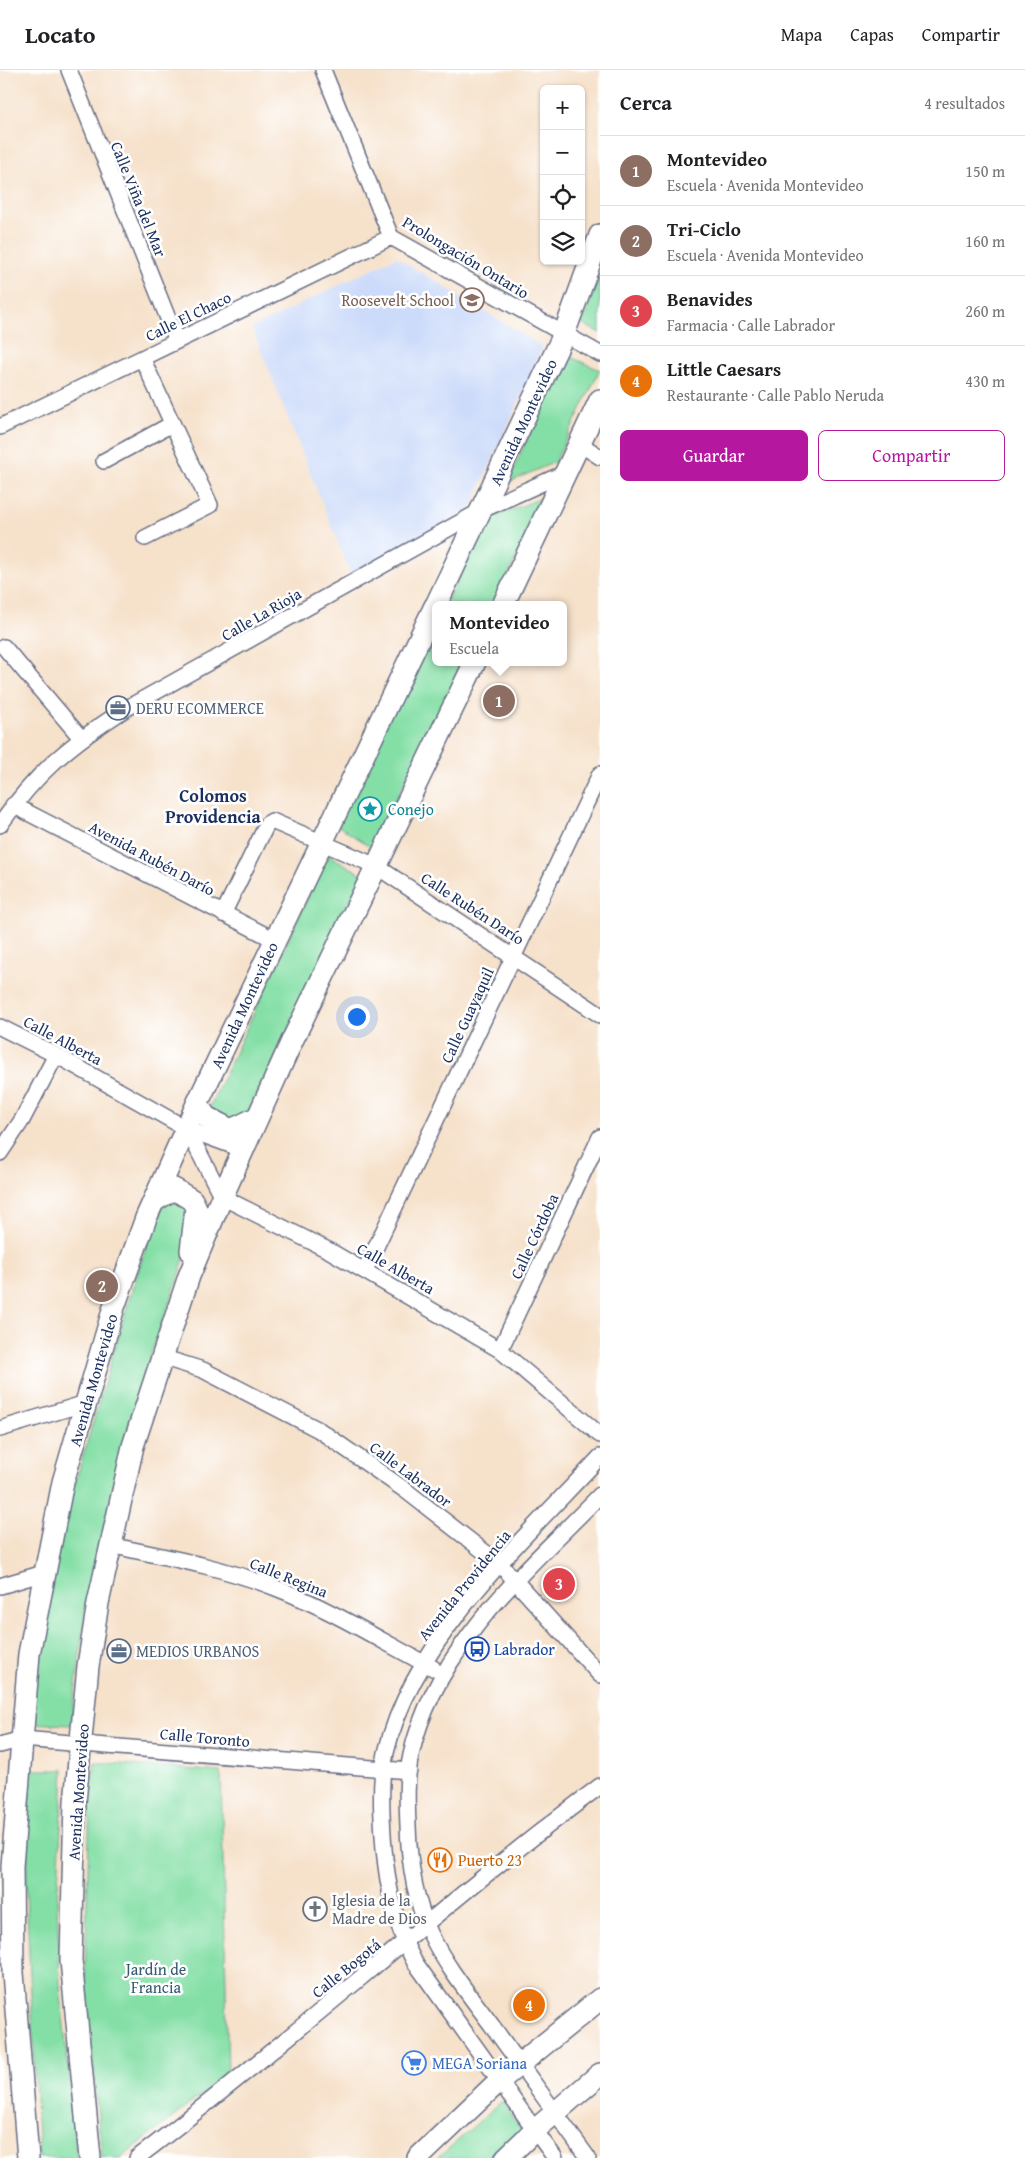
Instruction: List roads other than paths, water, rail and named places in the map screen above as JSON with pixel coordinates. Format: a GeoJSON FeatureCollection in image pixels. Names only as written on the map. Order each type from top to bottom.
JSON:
{"type":"FeatureCollection","features":[{"type":"Feature","properties":{"kind":"street","name":"Calle Viña del Mar"},"geometry":{"type":"LineString","coordinates":[[69,70],[177,341]]}},
{"type":"Feature","properties":{"kind":"street","name":"Prolongación Ontario"},"geometry":{"type":"LineString","coordinates":[[323,70],[391,237],[600,354]]}},
{"type":"Feature","properties":{"kind":"street","name":"Avenida Montevideo"},"geometry":{"type":"LineString","coordinates":[[438,601],[564,334],[600,235]]}},
{"type":"Feature","properties":{"kind":"street","name":"Calle El Chaco"},"geometry":{"type":"LineString","coordinates":[[0,426],[391,237]]}},
{"type":"Feature","properties":{"kind":"street"},"geometry":{"type":"LineString","coordinates":[[142,358],[210,505],[145,538]]}},
{"type":"Feature","properties":{"kind":"street"},"geometry":{"type":"LineString","coordinates":[[505,601],[600,400]]}},
{"type":"Feature","properties":{"kind":"street"},"geometry":{"type":"LineString","coordinates":[[104,462],[172,424]]}},
{"type":"Feature","properties":{"kind":"street"},"geometry":{"type":"LineString","coordinates":[[580,444],[600,457]]}},
{"type":"Feature","properties":{"kind":"street","name":"Calle La Rioja"},"geometry":{"type":"LineString","coordinates":[[0,825],[34,779],[81,738],[127,708],[482,510],[567,472]]}},
{"type":"Feature","properties":{"kind":"street","name":"Avenida Montevideo"},"geometry":{"type":"LineString","coordinates":[[28,2158],[18,2063],[13,1964],[12,1866],[29,1654],[63,1482],[114,1307],[154,1201],[197,1104],[432,613]]}},
{"type":"Feature","properties":{"kind":"street"},"geometry":{"type":"LineString","coordinates":[[4,647],[81,738]]}},
{"type":"Feature","properties":{"kind":"street","name":"Avenida Montevideo"},"geometry":{"type":"LineString","coordinates":[[90,2158],[71,1960],[76,1802],[88,1666],[109,1545],[133,1446],[161,1357],[190,1276],[222,1197],[376,866],[473,666]]}},
{"type":"Feature","properties":{"kind":"street","name":"Calle Guayaquil"},"geometry":{"type":"LineString","coordinates":[[365,1270],[600,774]]}},
{"type":"Feature","properties":{"kind":"street","name":"Avenida Rubén Darío"},"geometry":{"type":"LineString","coordinates":[[13,805],[275,940]]}},
{"type":"Feature","properties":{"kind":"street","name":"Calle Rubén Darío"},"geometry":{"type":"LineString","coordinates":[[222,914],[267,824],[272,822],[322,841],[376,866],[600,1015]]}},
{"type":"Feature","properties":{"kind":"street","name":"Calle Alberta"},"geometry":{"type":"LineString","coordinates":[[0,1027],[56,1055],[187,1129],[244,1150]]}},
{"type":"Feature","properties":{"kind":"street"},"geometry":{"type":"LineString","coordinates":[[0,1153],[22,1120],[56,1055]]}},
{"type":"Feature","properties":{"kind":"street"},"geometry":{"type":"LineString","coordinates":[[197,1104],[206,1117],[227,1129],[236,1129],[258,1117]]}},
{"type":"Feature","properties":{"kind":"street"},"geometry":{"type":"LineString","coordinates":[[187,1129],[222,1197]]}},
{"type":"Feature","properties":{"kind":"street","name":"Calle Córdoba"},"geometry":{"type":"LineString","coordinates":[[500,1350],[600,1137]]}},
{"type":"Feature","properties":{"kind":"street"},"geometry":{"type":"LineString","coordinates":[[154,1201],[174,1190],[194,1203],[197,1212],[190,1276]]}},
{"type":"Feature","properties":{"kind":"street","name":"Calle Alberta"},"geometry":{"type":"LineString","coordinates":[[222,1197],[365,1270],[500,1350],[600,1435]]}},
{"type":"Feature","properties":{"kind":"street","name":"Calle Labrador"},"geometry":{"type":"LineString","coordinates":[[161,1357],[203,1370],[319,1430],[405,1490],[500,1564],[517,1580],[600,1675]]}},
{"type":"Feature","properties":{"kind":"street"},"geometry":{"type":"LineString","coordinates":[[0,1429],[86,1403]]}},
{"type":"Feature","properties":{"kind":"street","name":"Avenida Providencia"},"geometry":{"type":"LineString","coordinates":[[555,2158],[414,1961],[404,1943],[393,1908],[386,1869],[382,1827],[384,1769],[390,1739],[408,1695],[446,1630],[500,1564],[600,1457]]}},
{"type":"Feature","properties":{"kind":"street"},"geometry":{"type":"LineString","coordinates":[[588,2158],[450,1969],[427,1924],[418,1898],[409,1851],[409,1771],[411,1755],[424,1715],[443,1673],[472,1632],[517,1580],[600,1495]]}},
{"type":"Feature","properties":{"kind":"street","name":"Calle Regina"},"geometry":{"type":"LineString","coordinates":[[109,1545],[206,1565],[276,1588],[339,1616],[443,1673]]}},
{"type":"Feature","properties":{"kind":"street"},"geometry":{"type":"LineString","coordinates":[[0,1586],[44,1573]]}},
{"type":"Feature","properties":{"kind":"street","name":"Calle Toronto"},"geometry":{"type":"LineString","coordinates":[[0,1745],[22,1738],[409,1771]]}},
{"type":"Feature","properties":{"kind":"street","name":"Calle Bogotá"},"geometry":{"type":"LineString","coordinates":[[137,2158],[222,2092],[529,1840],[600,1786]]}},
{"type":"Feature","properties":{"kind":"street"},"geometry":{"type":"LineString","coordinates":[[418,2158],[499,2081],[600,1999]]}},
{"type":"Feature","properties":{"kind":"street"},"geometry":{"type":"LineString","coordinates":[[506,2158],[535,2130],[600,2074]]}},
{"type":"Feature","properties":{"kind":"place","name":"Roosevelt School"},"geometry":{"type":"Point","coordinates":[472,300]}},
{"type":"Feature","properties":{"kind":"place","name":"Montevideo"},"geometry":{"type":"Point","coordinates":[499,701]}},
{"type":"Feature","properties":{"kind":"place","name":"DERU ECOMMERCE"},"geometry":{"type":"Point","coordinates":[118,708]}},
{"type":"Feature","properties":{"kind":"place","name":"Conejo"},"geometry":{"type":"Point","coordinates":[370,809]}},
{"type":"Feature","properties":{"kind":"place","name":"Tri-Ciclo"},"geometry":{"type":"Point","coordinates":[102,1286]}},
{"type":"Feature","properties":{"kind":"place","name":"Benavides"},"geometry":{"type":"Point","coordinates":[559,1584]}},
{"type":"Feature","properties":{"kind":"place","name":"Labrador"},"geometry":{"type":"Point","coordinates":[477,1649]}},
{"type":"Feature","properties":{"kind":"place","name":"MEDIOS URBANOS"},"geometry":{"type":"Point","coordinates":[119,1651]}},
{"type":"Feature","properties":{"kind":"place","name":"Puerto 23"},"geometry":{"type":"Point","coordinates":[440,1860]}},
{"type":"Feature","properties":{"kind":"place","name":"Iglesia de la Madre de Dios"},"geometry":{"type":"Point","coordinates":[315,1909]}},
{"type":"Feature","properties":{"kind":"place","name":"Little Caesars"},"geometry":{"type":"Point","coordinates":[529,2005]}},
{"type":"Feature","properties":{"kind":"place","name":"MEGA Soriana"},"geometry":{"type":"Point","coordinates":[414,2063]}},
{"type":"Feature","properties":{"kind":"district","name":"Colomos Providencia"},"geometry":{"type":"Point","coordinates":[213,806]}},
{"type":"Feature","properties":{"kind":"park label","name":"Jardín de Francia"},"geometry":{"type":"Point","coordinates":[156,1978]}}]}
